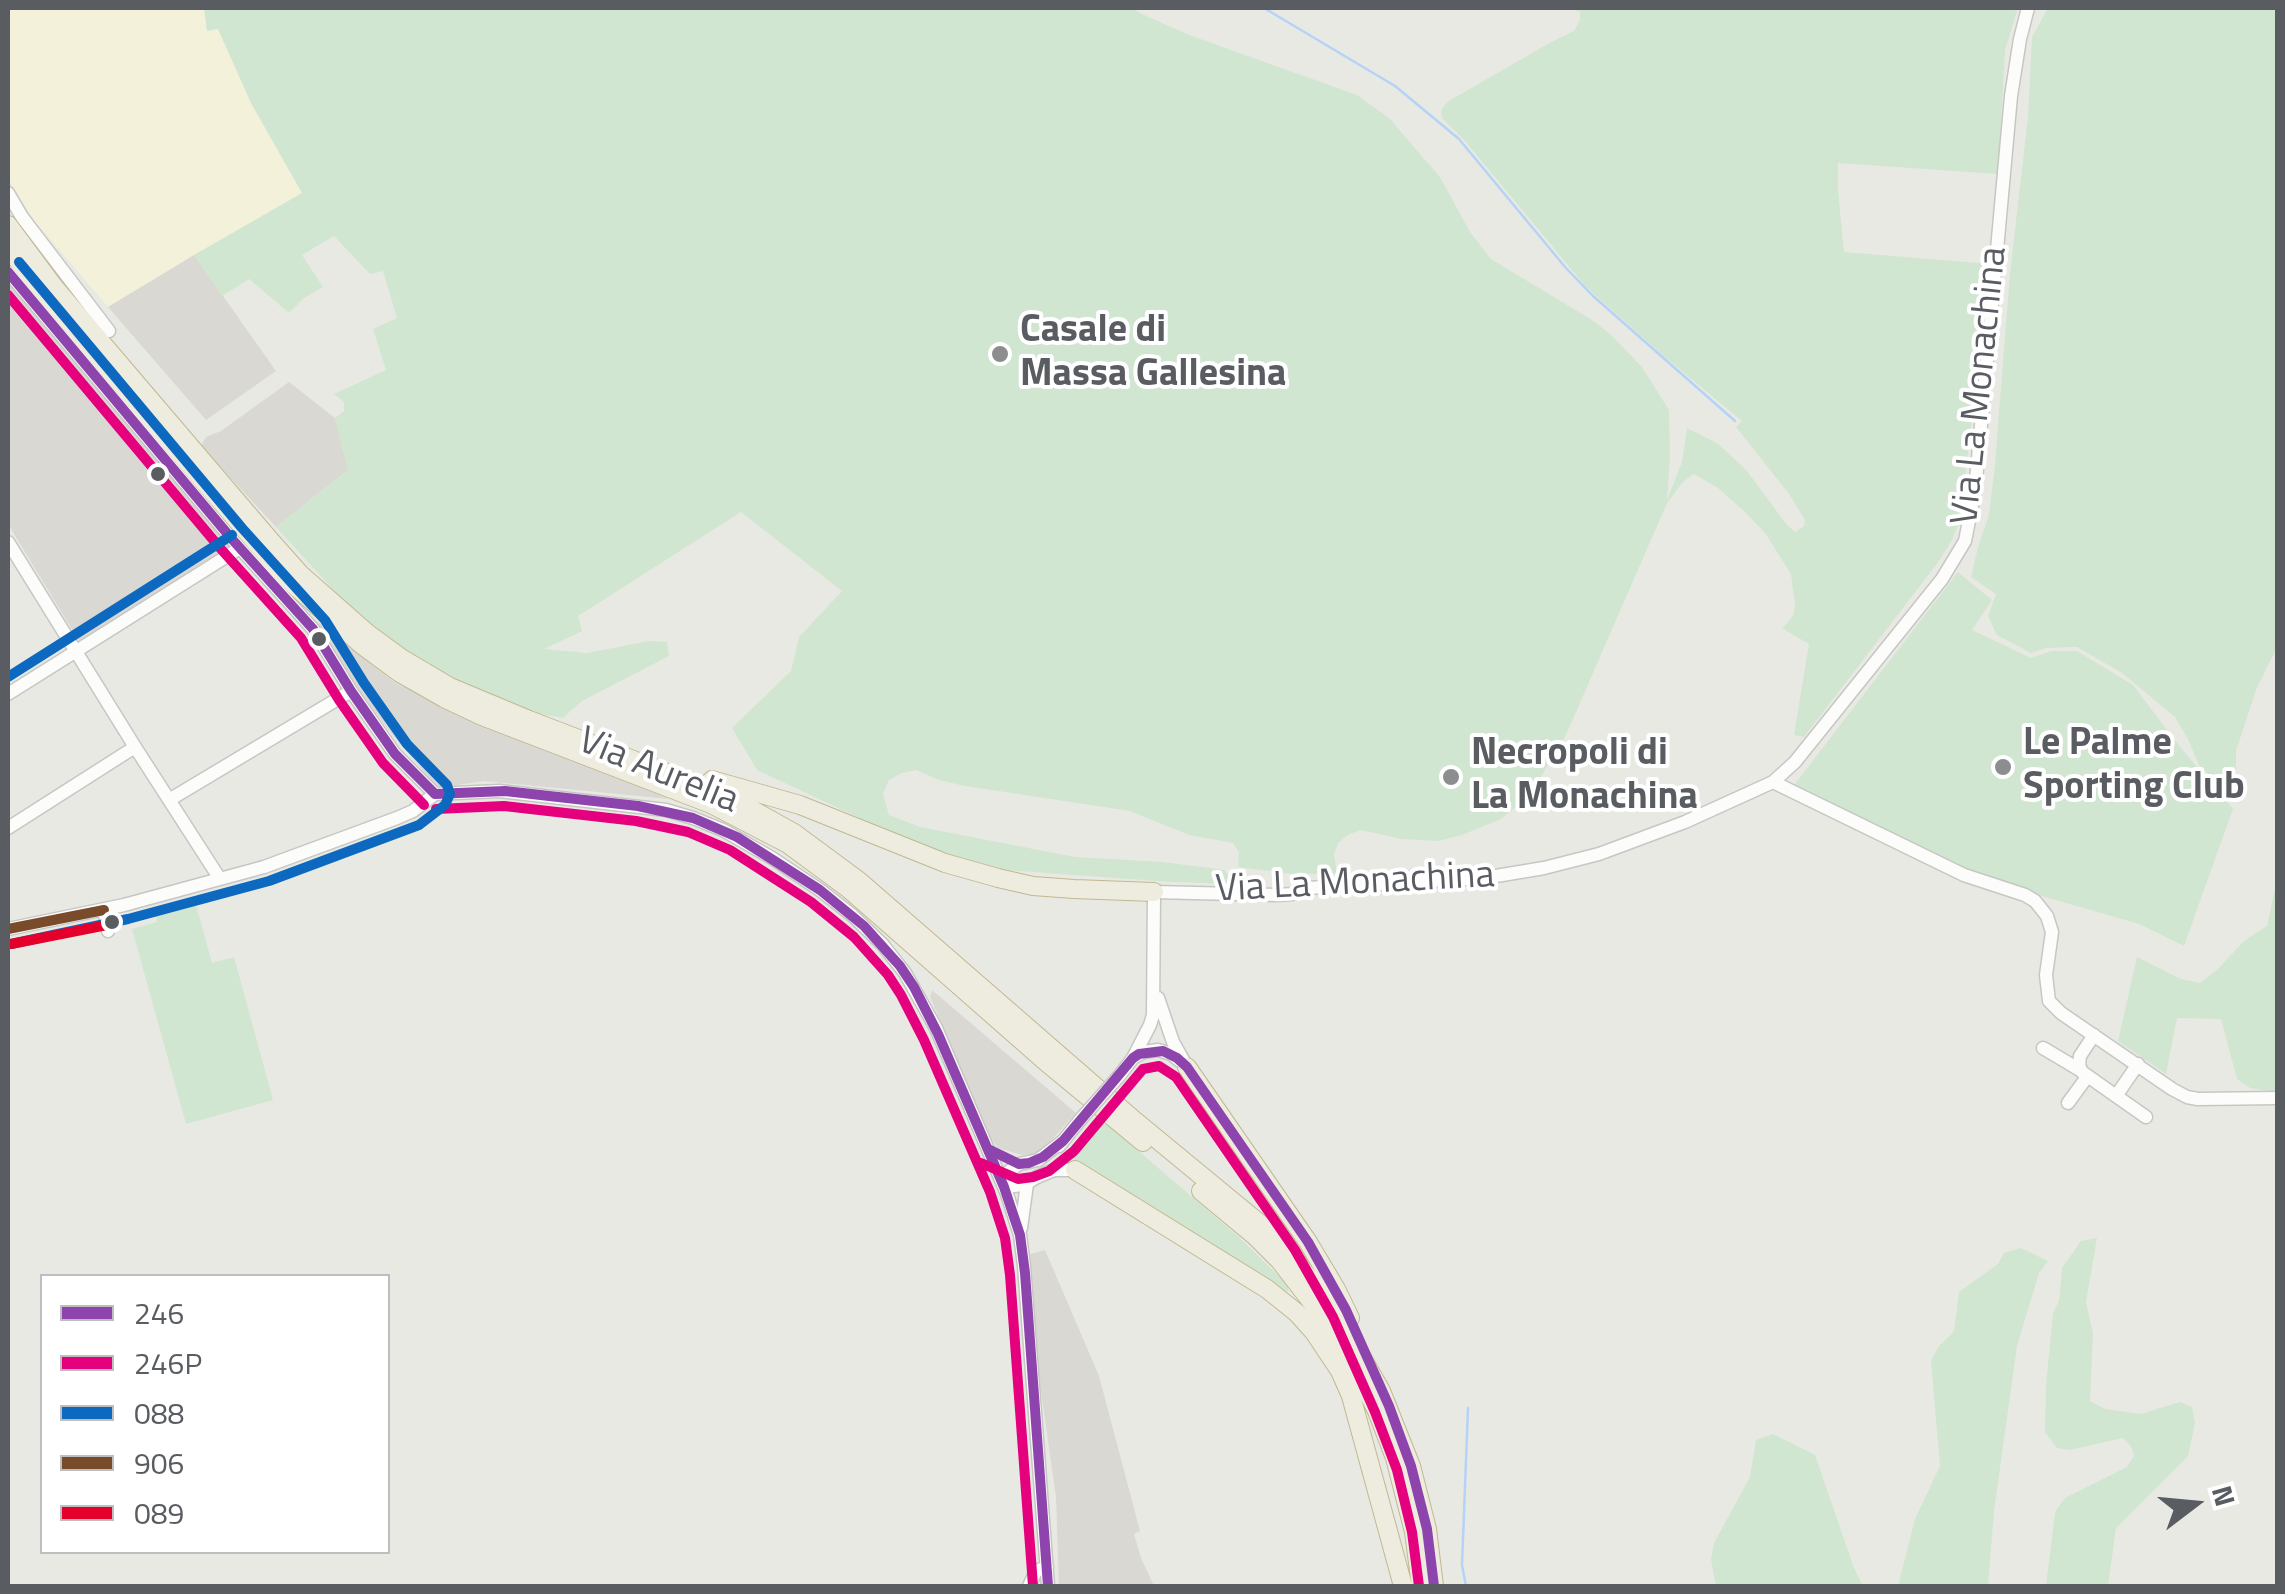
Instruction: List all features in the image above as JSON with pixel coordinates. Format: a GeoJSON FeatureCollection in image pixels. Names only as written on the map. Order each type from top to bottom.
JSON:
{"type":"FeatureCollection","features":[{"type":"Feature","properties":{"kind":"highway","name":"Via Aurelia"},"geometry":{"type":"LineString","coordinates":[[8,224],[54,287],[300,574],[368,633],[400,658],[463,693],[727,796],[777,822],[874,894],[1260,1224],[1286,1249],[1335,1311],[1389,1406],[1411,1466],[1434,1586]]}},
{"type":"Feature","properties":{"kind":"highway","name":"Via Aurelia"},"geometry":{"type":"LineString","coordinates":[[8,247],[45,296],[264,552],[297,589],[362,646],[400,673],[457,704],[712,804],[788,844],[849,890],[1045,1061],[1254,1235],[1280,1261],[1324,1318],[1350,1357],[1377,1411],[1408,1506],[1420,1586]]}},
{"type":"Feature","properties":{"kind":"highway"},"geometry":{"type":"LineString","coordinates":[[109,331],[166,417]]}},
{"type":"Feature","properties":{"kind":"highway"},"geometry":{"type":"LineString","coordinates":[[650,766],[784,799],[945,863],[998,878],[1074,890],[1154,892]]}},
{"type":"Feature","properties":{"kind":"highway"},"geometry":{"type":"LineString","coordinates":[[1187,1067],[1324,1266],[1375,1379]]}},
{"type":"Feature","properties":{"kind":"highway"},"geometry":{"type":"LineString","coordinates":[[1076,1170],[1267,1289],[1314,1332],[1351,1396],[1403,1586]]}},
{"type":"Feature","properties":{"kind":"street","name":"Via La Monachina"},"geometry":{"type":"LineString","coordinates":[[1154,892],[1277,896],[1307,888],[1531,871],[1618,848],[1685,822],[1773,782],[1795,762],[1942,579],[1965,541],[1974,491],[2011,96],[2028,8]]}},
{"type":"Feature","properties":{"kind":"street"},"geometry":{"type":"LineString","coordinates":[[8,194],[109,331]]}},
{"type":"Feature","properties":{"kind":"street"},"geometry":{"type":"LineString","coordinates":[[8,272],[313,630],[395,754],[435,794]]}},
{"type":"Feature","properties":{"kind":"street"},"geometry":{"type":"LineString","coordinates":[[8,542],[220,880]]}},
{"type":"Feature","properties":{"kind":"street"},"geometry":{"type":"LineString","coordinates":[[8,694],[240,548]]}},
{"type":"Feature","properties":{"kind":"street"},"geometry":{"type":"LineString","coordinates":[[168,800],[350,691]]}},
{"type":"Feature","properties":{"kind":"street"},"geometry":{"type":"LineString","coordinates":[[8,828],[135,747]]}},
{"type":"Feature","properties":{"kind":"street"},"geometry":{"type":"LineString","coordinates":[[1773,782],[1964,876],[2035,901],[2048,916],[2053,936],[2046,975],[2048,1000],[2172,1089],[2190,1098],[2278,1098]]}},
{"type":"Feature","properties":{"kind":"street"},"geometry":{"type":"LineString","coordinates":[[8,928],[104,910],[275,863],[397,818],[435,794],[495,790],[682,814],[730,834],[786,867],[841,906],[897,962],[936,1028],[1002,1182],[1020,1236],[1048,1586]]}},
{"type":"Feature","properties":{"kind":"street"},"geometry":{"type":"LineString","coordinates":[[1020,1236],[1032,1180],[1119,1076],[1152,1020],[1154,892]]}},
{"type":"Feature","properties":{"kind":"street"},"geometry":{"type":"LineString","coordinates":[[104,910],[108,930]]}},
{"type":"Feature","properties":{"kind":"street"},"geometry":{"type":"LineString","coordinates":[[1154,986],[1173,1042],[1187,1067]]}},
{"type":"Feature","properties":{"kind":"street"},"geometry":{"type":"LineString","coordinates":[[2068,1103],[2084,1073],[2080,1056],[2094,1035]]}},
{"type":"Feature","properties":{"kind":"street"},"geometry":{"type":"LineString","coordinates":[[2043,1048],[2146,1116]]}},
{"type":"Feature","properties":{"kind":"street"},"geometry":{"type":"LineString","coordinates":[[1132,1058],[1149,1051],[1163,1051],[1187,1067]]}},
{"type":"Feature","properties":{"kind":"street"},"geometry":{"type":"LineString","coordinates":[[2116,1096],[2138,1064]]}},
{"type":"Feature","properties":{"kind":"street"},"geometry":{"type":"LineString","coordinates":[[988,1149],[1020,1164],[1038,1160],[1063,1141]]}},
{"type":"Feature","properties":{"kind":"street"},"geometry":{"type":"LineString","coordinates":[[1063,1141],[1065,1160],[1076,1170]]}},
{"type":"Feature","properties":{"kind":"street"},"geometry":{"type":"LineString","coordinates":[[1002,1182],[1020,1164]]}},
{"type":"Feature","properties":{"kind":"street"},"geometry":{"type":"LineString","coordinates":[[1002,1182],[1015,1188],[1054,1170],[1076,1170]]}},
{"type":"Feature","properties":{"kind":"street"},"geometry":{"type":"LineString","coordinates":[[1028,1586],[1036,1571],[1048,1567]]}},
{"type":"Feature","properties":{"kind":"shaded area"},"geometry":{"type":"Polygon","coordinates":[[[8,8],[204,8],[207,31],[218,28],[251,103],[302,193],[108,307],[34,220],[8,178],[8,8]]]}},
{"type":"Feature","properties":{"kind":"shaded area"},"geometry":{"type":"Polygon","coordinates":[[[194,255],[276,371],[206,420],[108,307],[194,255]]]}},
{"type":"Feature","properties":{"kind":"shaded area"},"geometry":{"type":"Polygon","coordinates":[[[8,274],[230,546],[79,641],[8,524],[8,274]]]}},
{"type":"Feature","properties":{"kind":"shaded area"},"geometry":{"type":"Polygon","coordinates":[[[289,382],[335,418],[348,470],[276,527],[201,446],[206,437],[221,431],[289,382]]]}},
{"type":"Feature","properties":{"kind":"shaded area"},"geometry":{"type":"Polygon","coordinates":[[[317,621],[397,684],[669,799],[484,781],[438,788],[360,692],[317,621]]]}},
{"type":"Feature","properties":{"kind":"shaded area"},"geometry":{"type":"Polygon","coordinates":[[[932,990],[1076,1113],[1046,1146],[1034,1154],[1022,1155],[998,1148],[992,1140],[930,997],[932,990]]]}},
{"type":"Feature","properties":{"kind":"shaded area"},"geometry":{"type":"Polygon","coordinates":[[[1045,1250],[1099,1376],[1140,1531],[1134,1534],[1154,1586],[1059,1586],[1056,1497],[1027,1255],[1045,1250]]]}},
{"type":"Feature","properties":{"kind":"green space"},"geometry":{"type":"Polygon","coordinates":[[[204,8],[1132,8],[1189,35],[1357,95],[1389,118],[1440,177],[1470,232],[1491,259],[1592,320],[1642,367],[1669,410],[1667,500],[1682,462],[1687,428],[1717,443],[1747,471],[1795,532],[1804,526],[1805,520],[1736,427],[1742,421],[1586,287],[1442,118],[1441,110],[1447,102],[1574,31],[1580,12],[1570,8],[2018,8],[2005,50],[1998,174],[1838,163],[1844,252],[1990,264],[1960,521],[1939,561],[1804,737],[1794,735],[1809,644],[1781,630],[1793,616],[1795,605],[1791,574],[1765,533],[1745,512],[1718,488],[1694,474],[1667,503],[1566,735],[1530,795],[1501,819],[1438,841],[1402,839],[1360,830],[1338,843],[1334,854],[1337,874],[1292,874],[1238,867],[1239,852],[1233,843],[1189,835],[1130,811],[965,786],[916,770],[889,780],[883,794],[889,815],[920,827],[1075,857],[1225,870],[1233,884],[990,869],[898,836],[757,770],[732,728],[791,671],[799,637],[842,591],[741,512],[578,616],[582,631],[544,649],[587,653],[649,641],[667,642],[669,656],[582,701],[563,718],[528,712],[446,676],[392,641],[337,594],[276,527],[348,470],[335,418],[344,411],[344,402],[334,394],[386,370],[373,329],[397,318],[383,271],[370,274],[334,236],[302,255],[323,287],[289,313],[249,279],[222,296],[194,255],[302,193],[251,103],[218,29],[207,31],[204,8]]]}},
{"type":"Feature","properties":{"kind":"green space"},"geometry":{"type":"Polygon","coordinates":[[[2048,8],[2277,8],[2277,647],[2256,690],[2236,751],[2236,778],[2226,784],[2214,780],[2199,765],[2175,717],[2122,673],[2077,647],[2046,648],[2031,653],[1997,635],[1988,616],[1996,594],[1971,577],[1989,515],[1995,464],[2032,37],[2048,8]]]}},
{"type":"Feature","properties":{"kind":"green space","name":"Le Palme Sporting Club"},"geometry":{"type":"Polygon","coordinates":[[[1958,572],[1992,600],[1972,630],[2031,658],[2051,651],[2077,651],[2133,685],[2233,809],[2184,946],[2139,924],[1968,872],[1794,785],[1958,572]]]}},
{"type":"Feature","properties":{"kind":"green space"},"geometry":{"type":"Polygon","coordinates":[[[2277,879],[2277,1092],[2250,1088],[2237,1079],[2221,1019],[2177,1018],[2166,1074],[2118,1041],[2137,957],[2181,979],[2200,983],[2244,941],[2267,926],[2277,879]]]}},
{"type":"Feature","properties":{"kind":"green space"},"geometry":{"type":"Polygon","coordinates":[[[196,905],[212,963],[234,957],[273,1100],[186,1124],[132,929],[157,922],[156,916],[196,905]]]}},
{"type":"Feature","properties":{"kind":"green space"},"geometry":{"type":"Polygon","coordinates":[[[1100,1123],[1108,1125],[1239,1237],[1288,1285],[1288,1291],[1281,1293],[1075,1161],[1072,1155],[1100,1123]]]}},
{"type":"Feature","properties":{"kind":"green space"},"geometry":{"type":"Polygon","coordinates":[[[2097,1238],[2086,1302],[2093,1333],[2090,1401],[2105,1409],[2141,1414],[2180,1402],[2192,1407],[2195,1423],[2188,1456],[2116,1528],[2108,1586],[2046,1586],[2055,1512],[2065,1498],[2127,1467],[2134,1456],[2123,1438],[2070,1450],[2057,1448],[2045,1432],[2053,1313],[2059,1301],[2062,1268],[2081,1241],[2097,1238]]]}},
{"type":"Feature","properties":{"kind":"green space"},"geometry":{"type":"Polygon","coordinates":[[[2021,1248],[2048,1261],[2039,1273],[2017,1346],[1994,1511],[1988,1586],[1898,1586],[1915,1519],[1940,1466],[1931,1360],[1954,1331],[1959,1292],[1998,1264],[2004,1253],[2021,1248]]]}},
{"type":"Feature","properties":{"kind":"green space"},"geometry":{"type":"Polygon","coordinates":[[[1773,1434],[1815,1455],[1863,1586],[1716,1586],[1711,1559],[1714,1543],[1750,1477],[1756,1440],[1773,1434]]]}},
{"type":"Feature","properties":{"kind":"waterway"},"geometry":{"type":"LineString","coordinates":[[1264,8],[1395,86],[1459,139],[1593,296],[1735,421]]}},
{"type":"Feature","properties":{"kind":"waterway"},"geometry":{"type":"LineString","coordinates":[[1466,1586],[1462,1565],[1468,1408]]}},
{"type":"Feature","properties":{"kind":"transit line","name":"088"},"geometry":{"type":"LineString","coordinates":[[11,944],[128,919],[269,881],[419,825],[445,805],[450,794],[447,785],[407,744],[325,620],[242,528],[19,262]]}},
{"type":"Feature","properties":{"kind":"transit line","name":"246"},"geometry":{"type":"LineString","coordinates":[[8,272],[231,538],[313,629],[395,754],[435,794]]}},
{"type":"Feature","properties":{"kind":"transit line","name":"246P"},"geometry":{"type":"LineString","coordinates":[[8,295],[220,548],[301,638],[383,763],[424,805]]}},
{"type":"Feature","properties":{"kind":"transit line","name":"088"},"geometry":{"type":"LineString","coordinates":[[8,677],[232,535]]}},
{"type":"Feature","properties":{"kind":"transit line","name":"246"},"geometry":{"type":"LineString","coordinates":[[435,794],[505,791],[638,806],[693,818],[737,837],[820,890],[864,926],[900,966],[938,1034],[1004,1187],[1020,1235],[1048,1586]]}},
{"type":"Feature","properties":{"kind":"transit line","name":"246P"},"geometry":{"type":"LineString","coordinates":[[436,809],[504,806],[636,821],[688,832],[730,850],[811,902],[854,937],[888,975],[924,1040],[990,1192],[1005,1238],[1033,1586]]}},
{"type":"Feature","properties":{"kind":"transit line","name":"906"},"geometry":{"type":"LineString","coordinates":[[8,929],[104,910]]}},
{"type":"Feature","properties":{"kind":"transit line","name":"089"},"geometry":{"type":"LineString","coordinates":[[11,944],[107,925]]}},
{"type":"Feature","properties":{"kind":"transit line","name":"246"},"geometry":{"type":"LineString","coordinates":[[988,1149],[1019,1164],[1043,1157],[1063,1141],[1139,1054],[1163,1051],[1187,1067],[1308,1242],[1346,1310],[1411,1466],[1427,1529],[1434,1586]]}},
{"type":"Feature","properties":{"kind":"transit line","name":"246P"},"geometry":{"type":"LineString","coordinates":[[981,1163],[1018,1179],[1049,1171],[1074,1151],[1143,1069],[1159,1066],[1176,1077],[1295,1250],[1333,1317],[1397,1470],[1412,1532],[1419,1586]]}},
{"type":"Feature","properties":{"kind":"place","name":"Casale di Massa Gallesina"},"geometry":{"type":"Point","coordinates":[1000,354]}},
{"type":"Feature","properties":{"kind":"place","name":"Le Palme Sporting Club"},"geometry":{"type":"Point","coordinates":[2003,767]}},
{"type":"Feature","properties":{"kind":"place","name":"Necropoli di La Monachina"},"geometry":{"type":"Point","coordinates":[1451,777]}}]}
